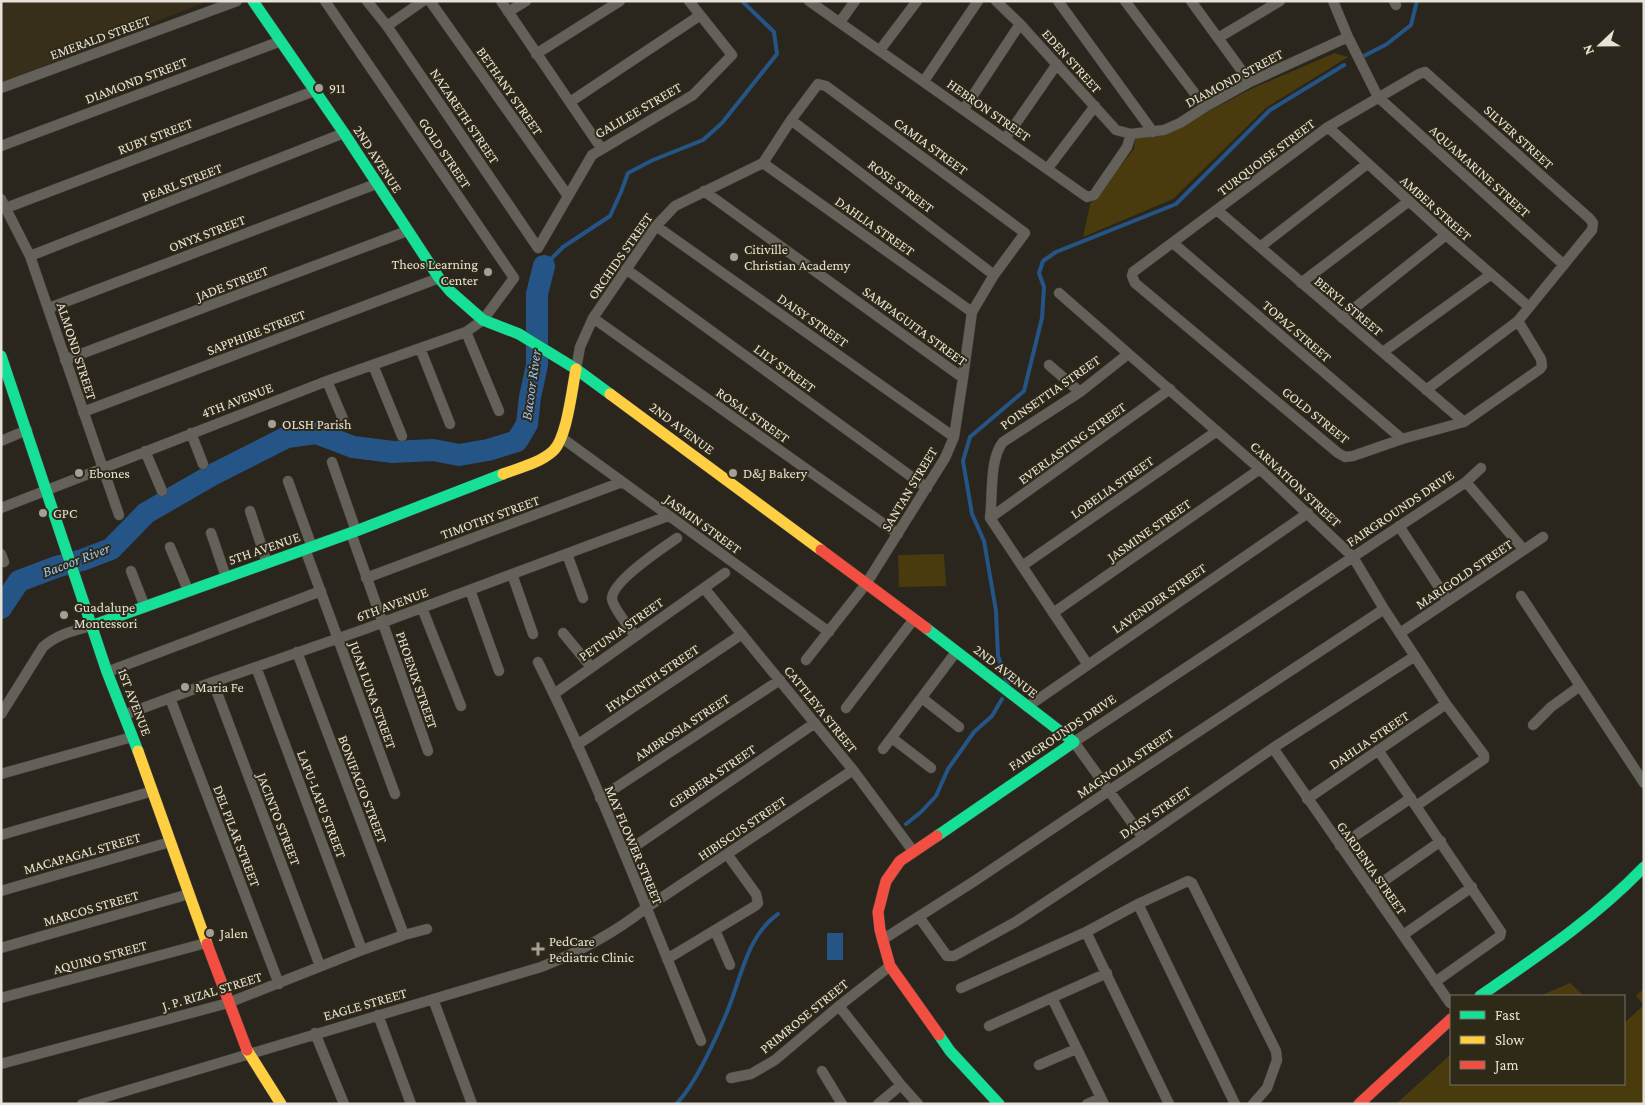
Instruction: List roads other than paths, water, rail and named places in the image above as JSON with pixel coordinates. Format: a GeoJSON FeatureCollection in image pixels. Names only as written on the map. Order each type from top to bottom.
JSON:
{"type":"FeatureCollection","features":[{"type":"Feature","properties":{"kind":"street","name":"EMERALD STREET"},"geometry":{"type":"LineString","coordinates":[[1,88],[236,1]]}},
{"type":"Feature","properties":{"kind":"street","name":"2ND AVENUE"},"geometry":{"type":"LineString","coordinates":[[252,1],[344,134],[439,278],[450,291],[483,320],[519,334],[572,366],[914,619],[1074,742],[1143,838]]}},
{"type":"Feature","properties":{"kind":"street","name":"GOLD STREET"},"geometry":{"type":"LineString","coordinates":[[325,1],[514,278],[483,320]]}},
{"type":"Feature","properties":{"kind":"street","name":"NAZARETH STREET"},"geometry":{"type":"LineString","coordinates":[[367,1],[387,26],[538,248]]}},
{"type":"Feature","properties":{"kind":"street"},"geometry":{"type":"LineString","coordinates":[[387,26],[423,1]]}},
{"type":"Feature","properties":{"kind":"street","name":"BETHANY STREET"},"geometry":{"type":"LineString","coordinates":[[430,1],[568,196]]}},
{"type":"Feature","properties":{"kind":"street"},"geometry":{"type":"LineString","coordinates":[[501,1],[601,148]]}},
{"type":"Feature","properties":{"kind":"street"},"geometry":{"type":"LineString","coordinates":[[508,12],[526,1]]}},
{"type":"Feature","properties":{"kind":"street"},"geometry":{"type":"LineString","coordinates":[[536,54],[620,1]]}},
{"type":"Feature","properties":{"kind":"street"},"geometry":{"type":"LineString","coordinates":[[570,102],[699,16],[689,1]]}},
{"type":"Feature","properties":{"kind":"street","name":"HEBRON STREET"},"geometry":{"type":"LineString","coordinates":[[809,1],[1084,195],[1092,196],[1127,147],[1131,134]]}},
{"type":"Feature","properties":{"kind":"street"},"geometry":{"type":"LineString","coordinates":[[840,22],[855,1]]}},
{"type":"Feature","properties":{"kind":"street"},"geometry":{"type":"LineString","coordinates":[[880,50],[917,1]]}},
{"type":"Feature","properties":{"kind":"street"},"geometry":{"type":"LineString","coordinates":[[924,82],[978,1]]}},
{"type":"Feature","properties":{"kind":"street","name":"EDEN STREET"},"geometry":{"type":"LineString","coordinates":[[996,1],[1020,24],[1116,130],[1131,134]]}},
{"type":"Feature","properties":{"kind":"street"},"geometry":{"type":"LineString","coordinates":[[1058,1],[1153,132]]}},
{"type":"Feature","properties":{"kind":"street"},"geometry":{"type":"LineString","coordinates":[[1125,1],[1206,107]]}},
{"type":"Feature","properties":{"kind":"street"},"geometry":{"type":"LineString","coordinates":[[1191,1],[1250,82]]}},
{"type":"Feature","properties":{"kind":"street"},"geometry":{"type":"LineString","coordinates":[[1218,38],[1280,1]]}},
{"type":"Feature","properties":{"kind":"street"},"geometry":{"type":"LineString","coordinates":[[1333,1],[1348,37],[1378,97]]}},
{"type":"Feature","properties":{"kind":"street","name":"GALILEE STREET"},"geometry":{"type":"LineString","coordinates":[[538,248],[592,155],[693,95],[732,55],[699,16]]}},
{"type":"Feature","properties":{"kind":"street"},"geometry":{"type":"LineString","coordinates":[[964,109],[1020,24]]}},
{"type":"Feature","properties":{"kind":"street","name":"DIAMOND STREET"},"geometry":{"type":"LineString","coordinates":[[1131,134],[1164,130],[1180,123],[1250,82],[1348,37]]}},
{"type":"Feature","properties":{"kind":"street","name":"DIAMOND STREET"},"geometry":{"type":"LineString","coordinates":[[1,146],[280,41]]}},
{"type":"Feature","properties":{"kind":"street"},"geometry":{"type":"LineString","coordinates":[[1005,138],[1057,64]]}},
{"type":"Feature","properties":{"kind":"street","name":"TURQUOISE STREET"},"geometry":{"type":"LineString","coordinates":[[1132,276],[1135,270],[1328,127],[1425,72]]}},
{"type":"Feature","properties":{"kind":"street","name":"SILVER STREET"},"geometry":{"type":"LineString","coordinates":[[1425,72],[1590,218],[1593,224],[1592,230],[1564,265]]}},
{"type":"Feature","properties":{"kind":"street","name":"CAMIA STREET"},"geometry":{"type":"LineString","coordinates":[[791,120],[816,85],[826,86],[1025,233]]}},
{"type":"Feature","properties":{"kind":"street","name":"RUBY STREET"},"geometry":{"type":"LineString","coordinates":[[4,204],[314,90]]}},
{"type":"Feature","properties":{"kind":"street","name":"AQUAMARINE STREET"},"geometry":{"type":"LineString","coordinates":[[1378,97],[1564,265]]}},
{"type":"Feature","properties":{"kind":"street"},"geometry":{"type":"LineString","coordinates":[[1048,168],[1095,106]]}},
{"type":"Feature","properties":{"kind":"street"},"geometry":{"type":"LineString","coordinates":[[763,163],[791,120]]}},
{"type":"Feature","properties":{"kind":"street","name":"ROSE STREET"},"geometry":{"type":"LineString","coordinates":[[791,120],[994,275]]}},
{"type":"Feature","properties":{"kind":"street","name":"AMBER STREET"},"geometry":{"type":"LineString","coordinates":[[1328,127],[1490,275],[1529,307]]}},
{"type":"Feature","properties":{"kind":"street","name":"PEARL STREET"},"geometry":{"type":"LineString","coordinates":[[30,256],[344,134]]}},
{"type":"Feature","properties":{"kind":"street","name":"ORCHIDS STREET"},"geometry":{"type":"LineString","coordinates":[[572,366],[593,318],[656,226],[675,206],[763,163]]}},
{"type":"Feature","properties":{"kind":"street","name":"DAHLIA STREET"},"geometry":{"type":"LineString","coordinates":[[763,163],[972,312]]}},
{"type":"Feature","properties":{"kind":"street"},"geometry":{"type":"LineString","coordinates":[[1260,247],[1367,164]]}},
{"type":"Feature","properties":{"kind":"street","name":"ONYX STREET"},"geometry":{"type":"LineString","coordinates":[[49,308],[376,184]]}},
{"type":"Feature","properties":{"kind":"street","name":"SAMPAGUITA STREET"},"geometry":{"type":"LineString","coordinates":[[704,191],[963,378]]}},
{"type":"Feature","properties":{"kind":"street"},"geometry":{"type":"LineString","coordinates":[[1300,283],[1409,201]]}},
{"type":"Feature","properties":{"kind":"street","name":"ALMOND STREET"},"geometry":{"type":"LineString","coordinates":[[4,204],[30,256],[119,515]]}},
{"type":"Feature","properties":{"kind":"street","name":"BERYL STREET"},"geometry":{"type":"LineString","coordinates":[[1217,210],[1464,422]]}},
{"type":"Feature","properties":{"kind":"street","name":"DAISY STREET"},"geometry":{"type":"LineString","coordinates":[[656,226],[954,437]]}},
{"type":"Feature","properties":{"kind":"street","name":"JADE STREET"},"geometry":{"type":"LineString","coordinates":[[66,360],[407,230]]}},
{"type":"Feature","properties":{"kind":"street","name":"SANTAN STREET"},"geometry":{"type":"LineString","coordinates":[[806,660],[866,584],[946,458],[954,437],[972,312],[994,275],[1025,233]]}},
{"type":"Feature","properties":{"kind":"street"},"geometry":{"type":"LineString","coordinates":[[1342,318],[1446,235]]}},
{"type":"Feature","properties":{"kind":"street","name":"TOPAZ STREET"},"geometry":{"type":"LineString","coordinates":[[1173,243],[1402,439]]}},
{"type":"Feature","properties":{"kind":"street"},"geometry":{"type":"LineString","coordinates":[[1426,390],[1518,321],[1564,265]]}},
{"type":"Feature","properties":{"kind":"street","name":"LILY STREET"},"geometry":{"type":"LineString","coordinates":[[626,269],[928,488]]}},
{"type":"Feature","properties":{"kind":"street"},"geometry":{"type":"LineString","coordinates":[[1383,352],[1490,275]]}},
{"type":"Feature","properties":{"kind":"street","name":"GOLD STREET"},"geometry":{"type":"LineString","coordinates":[[1132,276],[1135,282],[1345,457],[1464,422],[1542,366],[1541,359],[1518,321]]}},
{"type":"Feature","properties":{"kind":"street","name":"SAPPHIRE STREET"},"geometry":{"type":"LineString","coordinates":[[83,412],[439,278]]}},
{"type":"Feature","properties":{"kind":"street","name":"CARNATION STREET"},"geometry":{"type":"LineString","coordinates":[[1059,292],[1260,469],[1353,557],[1384,609],[1446,704],[1482,751],[1484,759],[1413,802]]}},
{"type":"Feature","properties":{"kind":"street","name":"ROSAL STREET"},"geometry":{"type":"LineString","coordinates":[[593,318],[898,534]]}},
{"type":"Feature","properties":{"kind":"street","name":"4TH AVENUE"},"geometry":{"type":"LineString","coordinates":[[1,508],[327,381],[466,332],[483,320]]}},
{"type":"Feature","properties":{"kind":"street"},"geometry":{"type":"LineString","coordinates":[[466,332],[499,411]]}},
{"type":"Feature","properties":{"kind":"street"},"geometry":{"type":"LineString","coordinates":[[420,348],[450,424]]}},
{"type":"Feature","properties":{"kind":"street","name":"POINSETTIA STREET"},"geometry":{"type":"LineString","coordinates":[[990,518],[994,461],[1003,442],[1080,392],[1128,354]]}},
{"type":"Feature","properties":{"kind":"street","name":"1ST AVENUE"},"geometry":{"type":"LineString","coordinates":[[1,356],[4,373],[27,430],[91,626],[153,791],[228,1003],[249,1054],[281,1104]]}},
{"type":"Feature","properties":{"kind":"street"},"geometry":{"type":"LineString","coordinates":[[373,365],[402,436]]}},
{"type":"Feature","properties":{"kind":"street"},"geometry":{"type":"LineString","coordinates":[[1049,365],[1080,392]]}},
{"type":"Feature","properties":{"kind":"street"},"geometry":{"type":"LineString","coordinates":[[562,438],[572,366]]}},
{"type":"Feature","properties":{"kind":"street"},"geometry":{"type":"LineString","coordinates":[[327,381],[343,419]]}},
{"type":"Feature","properties":{"kind":"street","name":"EVERLASTING STREET"},"geometry":{"type":"LineString","coordinates":[[990,518],[1170,390]]}},
{"type":"Feature","properties":{"kind":"street"},"geometry":{"type":"LineString","coordinates":[[1,441],[27,430]]}},
{"type":"Feature","properties":{"kind":"street","name":"LOBELIA STREET"},"geometry":{"type":"LineString","coordinates":[[1022,566],[1217,431]]}},
{"type":"Feature","properties":{"kind":"street"},"geometry":{"type":"LineString","coordinates":[[191,433],[204,464]]}},
{"type":"Feature","properties":{"kind":"street","name":"JASMIN STREET"},"geometry":{"type":"LineString","coordinates":[[562,438],[828,632]]}},
{"type":"Feature","properties":{"kind":"street","name":"5TH AVENUE"},"geometry":{"type":"LineString","coordinates":[[1,714],[43,647],[63,633],[91,626],[354,532],[538,461],[553,451],[562,438]]}},
{"type":"Feature","properties":{"kind":"street"},"geometry":{"type":"LineString","coordinates":[[145,451],[162,491]]}},
{"type":"Feature","properties":{"kind":"street","name":"PHOENIX STREET"},"geometry":{"type":"LineString","coordinates":[[332,462],[366,578],[428,751]]}},
{"type":"Feature","properties":{"kind":"street","name":"FAIRGROUNDS DRIVE"},"geometry":{"type":"LineString","coordinates":[[1000,1104],[950,1050],[890,966],[882,940],[878,912],[886,881],[900,861],[1074,742],[1466,482],[1481,468]]}},
{"type":"Feature","properties":{"kind":"street","name":"JASMINE STREET"},"geometry":{"type":"LineString","coordinates":[[1053,613],[1260,469]]}},
{"type":"Feature","properties":{"kind":"street","name":"JUAN LUNA STREET"},"geometry":{"type":"LineString","coordinates":[[288,481],[321,591],[395,794]]}},
{"type":"Feature","properties":{"kind":"street","name":"TIMOTHY STREET"},"geometry":{"type":"LineString","coordinates":[[366,578],[622,482]]}},
{"type":"Feature","properties":{"kind":"street"},"geometry":{"type":"LineString","coordinates":[[1466,482],[1524,550]]}},
{"type":"Feature","properties":{"kind":"street"},"geometry":{"type":"LineString","coordinates":[[250,511],[267,563]]}},
{"type":"Feature","properties":{"kind":"street","name":"LAVENDER STREET"},"geometry":{"type":"LineString","coordinates":[[1027,707],[1308,513]]}},
{"type":"Feature","properties":{"kind":"street","name":"6TH AVENUE"},"geometry":{"type":"LineString","coordinates":[[124,715],[382,623],[668,516]]}},
{"type":"Feature","properties":{"kind":"street"},"geometry":{"type":"LineString","coordinates":[[990,518],[1088,664]]}},
{"type":"Feature","properties":{"kind":"street"},"geometry":{"type":"LineString","coordinates":[[1399,526],[1448,601]]}},
{"type":"Feature","properties":{"kind":"street"},"geometry":{"type":"LineString","coordinates":[[211,532],[226,577]]}},
{"type":"Feature","properties":{"kind":"street","name":"MARIGOLD STREET"},"geometry":{"type":"LineString","coordinates":[[1400,633],[1543,537]]}},
{"type":"Feature","properties":{"kind":"street"},"geometry":{"type":"LineString","coordinates":[[635,636],[613,602],[613,593],[638,565],[677,538]]}},
{"type":"Feature","properties":{"kind":"street"},"geometry":{"type":"LineString","coordinates":[[170,547],[188,590]]}},
{"type":"Feature","properties":{"kind":"street"},"geometry":{"type":"LineString","coordinates":[[567,554],[583,598]]}},
{"type":"Feature","properties":{"kind":"street"},"geometry":{"type":"LineString","coordinates":[[131,571],[145,607]]}},
{"type":"Feature","properties":{"kind":"street","name":"PETUNIA STREET"},"geometry":{"type":"LineString","coordinates":[[554,694],[725,573]]}},
{"type":"Feature","properties":{"kind":"street"},"geometry":{"type":"LineString","coordinates":[[512,574],[533,634]]}},
{"type":"Feature","properties":{"kind":"street","name":"CATTLEYA STREET"},"geometry":{"type":"LineString","coordinates":[[704,588],[853,770],[913,851]]}},
{"type":"Feature","properties":{"kind":"street"},"geometry":{"type":"LineString","coordinates":[[470,590],[499,671]]}},
{"type":"Feature","properties":{"kind":"street"},"geometry":{"type":"LineString","coordinates":[[108,672],[321,591]]}},
{"type":"Feature","properties":{"kind":"street"},"geometry":{"type":"LineString","coordinates":[[1521,596],[1644,783]]}},
{"type":"Feature","properties":{"kind":"street"},"geometry":{"type":"LineString","coordinates":[[422,608],[461,706]]}},
{"type":"Feature","properties":{"kind":"street","name":"MAGNOLIA STREET"},"geometry":{"type":"LineString","coordinates":[[882,940],[1384,609]]}},
{"type":"Feature","properties":{"kind":"street"},"geometry":{"type":"LineString","coordinates":[[846,708],[914,619]]}},
{"type":"Feature","properties":{"kind":"street"},"geometry":{"type":"LineString","coordinates":[[563,633],[591,667]]}},
{"type":"Feature","properties":{"kind":"street","name":"HYACINTH STREET"},"geometry":{"type":"LineString","coordinates":[[577,745],[742,634]]}},
{"type":"Feature","properties":{"kind":"street","name":"BONIFACIO STREET"},"geometry":{"type":"LineString","coordinates":[[297,652],[404,935]]}},
{"type":"Feature","properties":{"kind":"street"},"geometry":{"type":"LineString","coordinates":[[883,749],[956,652]]}},
{"type":"Feature","properties":{"kind":"street","name":"DAISY STREET"},"geometry":{"type":"LineString","coordinates":[[919,917],[946,956],[954,956],[1017,922],[1273,748],[1415,656]]}},
{"type":"Feature","properties":{"kind":"street","name":"MAY FLOWER STREET"},"geometry":{"type":"LineString","coordinates":[[538,662],[625,852],[701,1041]]}},
{"type":"Feature","properties":{"kind":"street","name":"LAPU-LAPU STREET"},"geometry":{"type":"LineString","coordinates":[[256,667],[362,950]]}},
{"type":"Feature","properties":{"kind":"street","name":"AMBROSIA STREET"},"geometry":{"type":"LineString","coordinates":[[600,798],[780,680]]}},
{"type":"Feature","properties":{"kind":"street","name":"JACINTO STREET"},"geometry":{"type":"LineString","coordinates":[[213,682],[320,966]]}},
{"type":"Feature","properties":{"kind":"street"},"geometry":{"type":"LineString","coordinates":[[1534,725],[1551,707],[1580,686]]}},
{"type":"Feature","properties":{"kind":"street","name":"DEL PILAR STREET"},"geometry":{"type":"LineString","coordinates":[[170,698],[279,984]]}},
{"type":"Feature","properties":{"kind":"street"},"geometry":{"type":"LineString","coordinates":[[922,698],[958,727]]}},
{"type":"Feature","properties":{"kind":"street","name":"DAHLIA STREET"},"geometry":{"type":"LineString","coordinates":[[1307,799],[1446,704]]}},
{"type":"Feature","properties":{"kind":"street","name":"GERBERA STREET"},"geometry":{"type":"LineString","coordinates":[[625,852],[815,723]]}},
{"type":"Feature","properties":{"kind":"street"},"geometry":{"type":"LineString","coordinates":[[1,774],[132,737]]}},
{"type":"Feature","properties":{"kind":"street"},"geometry":{"type":"LineString","coordinates":[[892,738],[931,768]]}},
{"type":"Feature","properties":{"kind":"street","name":"GARDENIA STREET"},"geometry":{"type":"LineString","coordinates":[[1273,748],[1450,1003]]}},
{"type":"Feature","properties":{"kind":"street"},"geometry":{"type":"LineString","coordinates":[[1378,750],[1501,932],[1500,936],[1435,982]]}},
{"type":"Feature","properties":{"kind":"street","name":"HIBISCUS STREET"},"geometry":{"type":"LineString","coordinates":[[646,908],[853,770]]}},
{"type":"Feature","properties":{"kind":"street"},"geometry":{"type":"LineString","coordinates":[[1,836],[153,791]]}},
{"type":"Feature","properties":{"kind":"street"},"geometry":{"type":"LineString","coordinates":[[1340,846],[1413,802]]}},
{"type":"Feature","properties":{"kind":"street"},"geometry":{"type":"LineString","coordinates":[[1371,890],[1441,841]]}},
{"type":"Feature","properties":{"kind":"street","name":"MACAPAGAL STREET"},"geometry":{"type":"LineString","coordinates":[[1,891],[170,842]]}},
{"type":"Feature","properties":{"kind":"street"},"geometry":{"type":"LineString","coordinates":[[667,959],[758,903],[756,894],[727,854]]}},
{"type":"Feature","properties":{"kind":"street"},"geometry":{"type":"LineString","coordinates":[[1481,995],[1582,925],[1630,883],[1644,867]]}},
{"type":"Feature","properties":{"kind":"street"},"geometry":{"type":"LineString","coordinates":[[961,988],[1086,932],[1185,881],[1192,883],[1276,1050],[1277,1060],[1267,1088],[1252,1104]]}},
{"type":"Feature","properties":{"kind":"street"},"geometry":{"type":"LineString","coordinates":[[1403,935],[1472,887]]}},
{"type":"Feature","properties":{"kind":"street","name":"MARCOS STREET"},"geometry":{"type":"LineString","coordinates":[[1,948],[189,894]]}},
{"type":"Feature","properties":{"kind":"street"},"geometry":{"type":"LineString","coordinates":[[1138,904],[1235,1104]]}},
{"type":"Feature","properties":{"kind":"street","name":"EAGLE STREET"},"geometry":{"type":"LineString","coordinates":[[82,1104],[541,967],[574,954],[602,939],[646,908]]}},
{"type":"Feature","properties":{"kind":"street","name":"J. P. RIZAL STREET"},"geometry":{"type":"LineString","coordinates":[[1,1064],[228,1003],[362,950],[427,929]]}},
{"type":"Feature","properties":{"kind":"street"},"geometry":{"type":"LineString","coordinates":[[715,930],[730,965]]}},
{"type":"Feature","properties":{"kind":"street"},"geometry":{"type":"LineString","coordinates":[[1086,932],[1170,1104]]}},
{"type":"Feature","properties":{"kind":"street","name":"AQUINO STREET"},"geometry":{"type":"LineString","coordinates":[[1,998],[206,943]]}},
{"type":"Feature","properties":{"kind":"street","name":"PRIMROSE STREET"},"geometry":{"type":"LineString","coordinates":[[731,1078],[750,1074],[775,1060],[890,966]]}},
{"type":"Feature","properties":{"kind":"street"},"geometry":{"type":"LineString","coordinates":[[989,1026],[1107,973]]}},
{"type":"Feature","properties":{"kind":"street"},"geometry":{"type":"LineString","coordinates":[[1052,998],[1102,1101],[1087,1104]]}},
{"type":"Feature","properties":{"kind":"street"},"geometry":{"type":"LineString","coordinates":[[433,999],[472,1104]]}},
{"type":"Feature","properties":{"kind":"street"},"geometry":{"type":"LineString","coordinates":[[839,1006],[918,1104]]}},
{"type":"Feature","properties":{"kind":"street"},"geometry":{"type":"LineString","coordinates":[[378,1015],[411,1104]]}},
{"type":"Feature","properties":{"kind":"street"},"geometry":{"type":"LineString","coordinates":[[1359,1104],[1450,1020]]}},
{"type":"Feature","properties":{"kind":"street"},"geometry":{"type":"LineString","coordinates":[[315,1033],[344,1104]]}},
{"type":"Feature","properties":{"kind":"street"},"geometry":{"type":"LineString","coordinates":[[1039,1065],[1076,1049]]}},
{"type":"Feature","properties":{"kind":"street"},"geometry":{"type":"LineString","coordinates":[[822,1071],[842,1104]]}},
{"type":"Feature","properties":{"kind":"street"},"geometry":{"type":"LineString","coordinates":[[878,1104],[901,1085]]}},
{"type":"Feature","properties":{"kind":"water"},"geometry":{"type":"Polygon","coordinates":[[[827,933],[843,933],[843,960],[827,960],[827,933]]]}},
{"type":"Feature","properties":{"kind":"waterway","name":"Bacoor River"},"geometry":{"type":"LineString","coordinates":[[544,266],[563,247],[610,216],[628,173],[653,160],[703,140],[722,123],[777,54],[774,32],[742,1]]}},
{"type":"Feature","properties":{"kind":"waterway"},"geometry":{"type":"LineString","coordinates":[[1360,58],[1387,44],[1411,25],[1417,1]]}},
{"type":"Feature","properties":{"kind":"waterway"},"geometry":{"type":"LineString","coordinates":[[1008,685],[998,656],[996,611],[984,541],[972,514],[963,461],[970,437],[1024,391],[1042,318],[1044,287],[1039,273],[1043,261],[1056,252],[1176,204],[1270,110],[1344,65]]}},
{"type":"Feature","properties":{"kind":"waterway","name":"Bacoor River"},"geometry":{"type":"LineString","coordinates":[[1,608],[19,581],[111,549],[146,513],[212,475],[287,437],[316,433],[353,447],[393,452],[433,450],[459,455],[488,450],[517,441],[527,424],[530,397],[537,365],[537,294],[544,266]]}},
{"type":"Feature","properties":{"kind":"waterway"},"geometry":{"type":"LineString","coordinates":[[906,824],[936,796],[948,769],[974,732],[992,716],[1002,699]]}},
{"type":"Feature","properties":{"kind":"waterway"},"geometry":{"type":"LineString","coordinates":[[676,1104],[691,1085],[713,1044],[753,944],[768,923],[778,914]]}},
{"type":"Feature","properties":{"kind":"place","name":"911"},"geometry":{"type":"Point","coordinates":[319,88]}},
{"type":"Feature","properties":{"kind":"place","name":"Citiville Christian Academy"},"geometry":{"type":"Point","coordinates":[734,257]}},
{"type":"Feature","properties":{"kind":"place","name":"Theos Learning Center"},"geometry":{"type":"Point","coordinates":[488,272]}},
{"type":"Feature","properties":{"kind":"place","name":"OLSH Parish"},"geometry":{"type":"Point","coordinates":[272,424]}},
{"type":"Feature","properties":{"kind":"place","name":"Ebones"},"geometry":{"type":"Point","coordinates":[79,473]}},
{"type":"Feature","properties":{"kind":"place","name":"D&J Bakery"},"geometry":{"type":"Point","coordinates":[733,473]}},
{"type":"Feature","properties":{"kind":"place","name":"GPC"},"geometry":{"type":"Point","coordinates":[43,513]}},
{"type":"Feature","properties":{"kind":"place","name":"Guadalupe Montessori"},"geometry":{"type":"Point","coordinates":[64,615]}},
{"type":"Feature","properties":{"kind":"place","name":"Maria Fe"},"geometry":{"type":"Point","coordinates":[185,687]}},
{"type":"Feature","properties":{"kind":"place","name":"Jalen"},"geometry":{"type":"Point","coordinates":[210,933]}},
{"type":"Feature","properties":{"kind":"place","name":"PedCare Pediatric Clinic"},"geometry":{"type":"Point","coordinates":[538,949]}}]}
